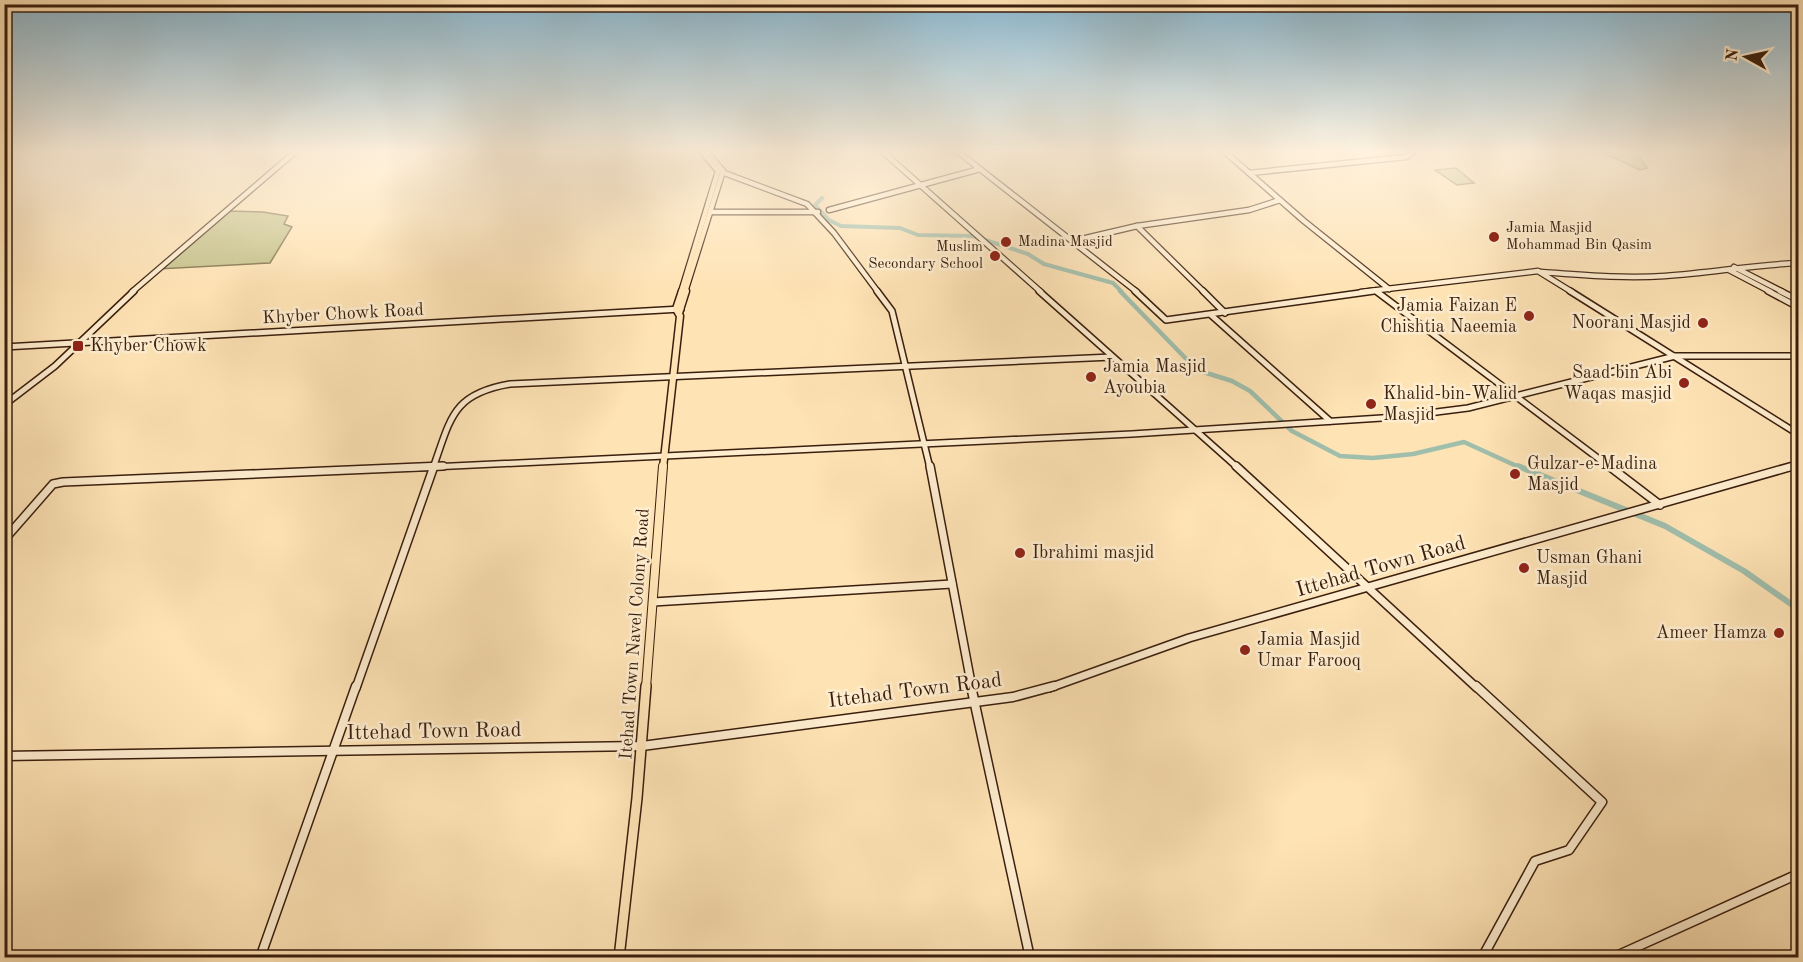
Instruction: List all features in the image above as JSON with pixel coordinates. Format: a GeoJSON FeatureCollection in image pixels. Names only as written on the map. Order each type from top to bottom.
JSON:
{"type":"FeatureCollection","features":[{"type":"Feature","properties":{"kind":"main road"},"geometry":{"type":"LineString","coordinates":[[679,311],[714,196]]}},
{"type":"Feature","properties":{"kind":"main road"},"geometry":{"type":"LineString","coordinates":[[679,311],[715,196]]}},
{"type":"Feature","properties":{"kind":"main road","name":"Itehad Town Navel Colony Road"},"geometry":{"type":"LineString","coordinates":[[619,957],[642,746],[664,454],[679,311]]}},
{"type":"Feature","properties":{"kind":"street"},"geometry":{"type":"LineString","coordinates":[[4,405],[55,366],[245,196]]}},
{"type":"Feature","properties":{"kind":"street"},"geometry":{"type":"LineString","coordinates":[[786,196],[807,204],[817,212],[891,311],[925,442],[974,701],[1030,957]]}},
{"type":"Feature","properties":{"kind":"street"},"geometry":{"type":"LineString","coordinates":[[829,210],[882,196]]}},
{"type":"Feature","properties":{"kind":"street"},"geometry":{"type":"LineString","coordinates":[[932,196],[1195,430],[1602,802],[1569,850],[1535,861],[1482,957]]}},
{"type":"Feature","properties":{"kind":"street"},"geometry":{"type":"LineString","coordinates":[[1015,196],[1128,284],[1161,318],[1170,321],[1297,300],[1526,271],[1592,276],[1663,276],[1798,263]]}},
{"type":"Feature","properties":{"kind":"street"},"geometry":{"type":"LineString","coordinates":[[1275,196],[1389,289]]}},
{"type":"Feature","properties":{"kind":"street"},"geometry":{"type":"LineString","coordinates":[[1073,241],[1137,226],[1249,210],[1280,200]]}},
{"type":"Feature","properties":{"kind":"street"},"geometry":{"type":"LineString","coordinates":[[711,212],[817,212]]}},
{"type":"Feature","properties":{"kind":"street"},"geometry":{"type":"LineString","coordinates":[[1137,226],[1225,313]]}},
{"type":"Feature","properties":{"kind":"street"},"geometry":{"type":"LineString","coordinates":[[1731,268],[1798,300]]}},
{"type":"Feature","properties":{"kind":"street"},"geometry":{"type":"LineString","coordinates":[[1731,268],[1798,307]]}},
{"type":"Feature","properties":{"kind":"street"},"geometry":{"type":"LineString","coordinates":[[1542,272],[1798,434]]}},
{"type":"Feature","properties":{"kind":"street"},"geometry":{"type":"LineString","coordinates":[[1376,290],[1660,505]]}},
{"type":"Feature","properties":{"kind":"street","name":"Khyber Chowk Road"},"geometry":{"type":"LineString","coordinates":[[4,347],[679,311]]}},
{"type":"Feature","properties":{"kind":"street"},"geometry":{"type":"LineString","coordinates":[[1211,315],[1330,421]]}},
{"type":"Feature","properties":{"kind":"street"},"geometry":{"type":"LineString","coordinates":[[4,540],[53,484],[63,482],[199,478],[1195,430],[1289,422],[1397,417],[1468,408],[1599,373],[1635,368],[1675,356],[1798,356]]}},
{"type":"Feature","properties":{"kind":"street"},"geometry":{"type":"LineString","coordinates":[[260,957],[435,465],[455,410],[462,400],[478,392],[522,382],[1112,357]]}},
{"type":"Feature","properties":{"kind":"street","name":"Ittehad Town Road"},"geometry":{"type":"LineString","coordinates":[[4,756],[333,753],[642,746],[1013,697],[1046,689],[1189,638],[1370,589],[1798,465]]}},
{"type":"Feature","properties":{"kind":"street"},"geometry":{"type":"LineString","coordinates":[[652,602],[952,584]]}},
{"type":"Feature","properties":{"kind":"street"},"geometry":{"type":"LineString","coordinates":[[1612,957],[1798,874]]}},
{"type":"Feature","properties":{"kind":"shaded area"},"geometry":{"type":"Polygon","coordinates":[[[226,211],[263,212],[288,216],[284,224],[292,227],[270,263],[159,269],[226,211]]]}},
{"type":"Feature","properties":{"kind":"waterway"},"geometry":{"type":"LineString","coordinates":[[822,198],[815,205],[829,220],[841,226],[900,228],[918,235],[973,236],[1028,254],[1044,264],[1113,283],[1122,292]]}},
{"type":"Feature","properties":{"kind":"waterway"},"geometry":{"type":"LineString","coordinates":[[1120,291],[1197,370],[1232,381],[1250,391],[1292,431],[1340,456],[1373,458],[1413,454],[1464,442],[1521,468]]}},
{"type":"Feature","properties":{"kind":"waterway"},"geometry":{"type":"LineString","coordinates":[[1518,466],[1665,526],[1744,571],[1798,609]]}},
{"type":"Feature","properties":{"kind":"place","name":"Jamia Masjid Mohammad Bin Qasim"},"geometry":{"type":"Point","coordinates":[1494,237]}},
{"type":"Feature","properties":{"kind":"place","name":"Madina Masjid"},"geometry":{"type":"Point","coordinates":[1006,242]}},
{"type":"Feature","properties":{"kind":"place","name":"Muslim Secondary School"},"geometry":{"type":"Point","coordinates":[995,256]}},
{"type":"Feature","properties":{"kind":"place","name":"Jamia Faizan E Chishtia Naeemia"},"geometry":{"type":"Point","coordinates":[1529,316]}},
{"type":"Feature","properties":{"kind":"place","name":"Noorani Masjid"},"geometry":{"type":"Point","coordinates":[1703,323]}},
{"type":"Feature","properties":{"kind":"place","name":"Khyber Chowk"},"geometry":{"type":"Point","coordinates":[78,346]}},
{"type":"Feature","properties":{"kind":"place","name":"Jamia Masjid Ayoubia"},"geometry":{"type":"Point","coordinates":[1091,377]}},
{"type":"Feature","properties":{"kind":"place","name":"Saad bin Abi Waqas masjid"},"geometry":{"type":"Point","coordinates":[1684,383]}},
{"type":"Feature","properties":{"kind":"place","name":"Khalid-bin-Walid Masjid"},"geometry":{"type":"Point","coordinates":[1371,404]}},
{"type":"Feature","properties":{"kind":"place","name":"Gulzar-e-Madina Masjid"},"geometry":{"type":"Point","coordinates":[1515,474]}},
{"type":"Feature","properties":{"kind":"place","name":"Ibrahimi masjid"},"geometry":{"type":"Point","coordinates":[1020,553]}},
{"type":"Feature","properties":{"kind":"place","name":"Usman Ghani Masjid"},"geometry":{"type":"Point","coordinates":[1524,568]}},
{"type":"Feature","properties":{"kind":"place","name":"Ameer Hamza"},"geometry":{"type":"Point","coordinates":[1779,633]}},
{"type":"Feature","properties":{"kind":"place","name":"Jamia Masjid Umar Farooq"},"geometry":{"type":"Point","coordinates":[1245,650]}}]}
